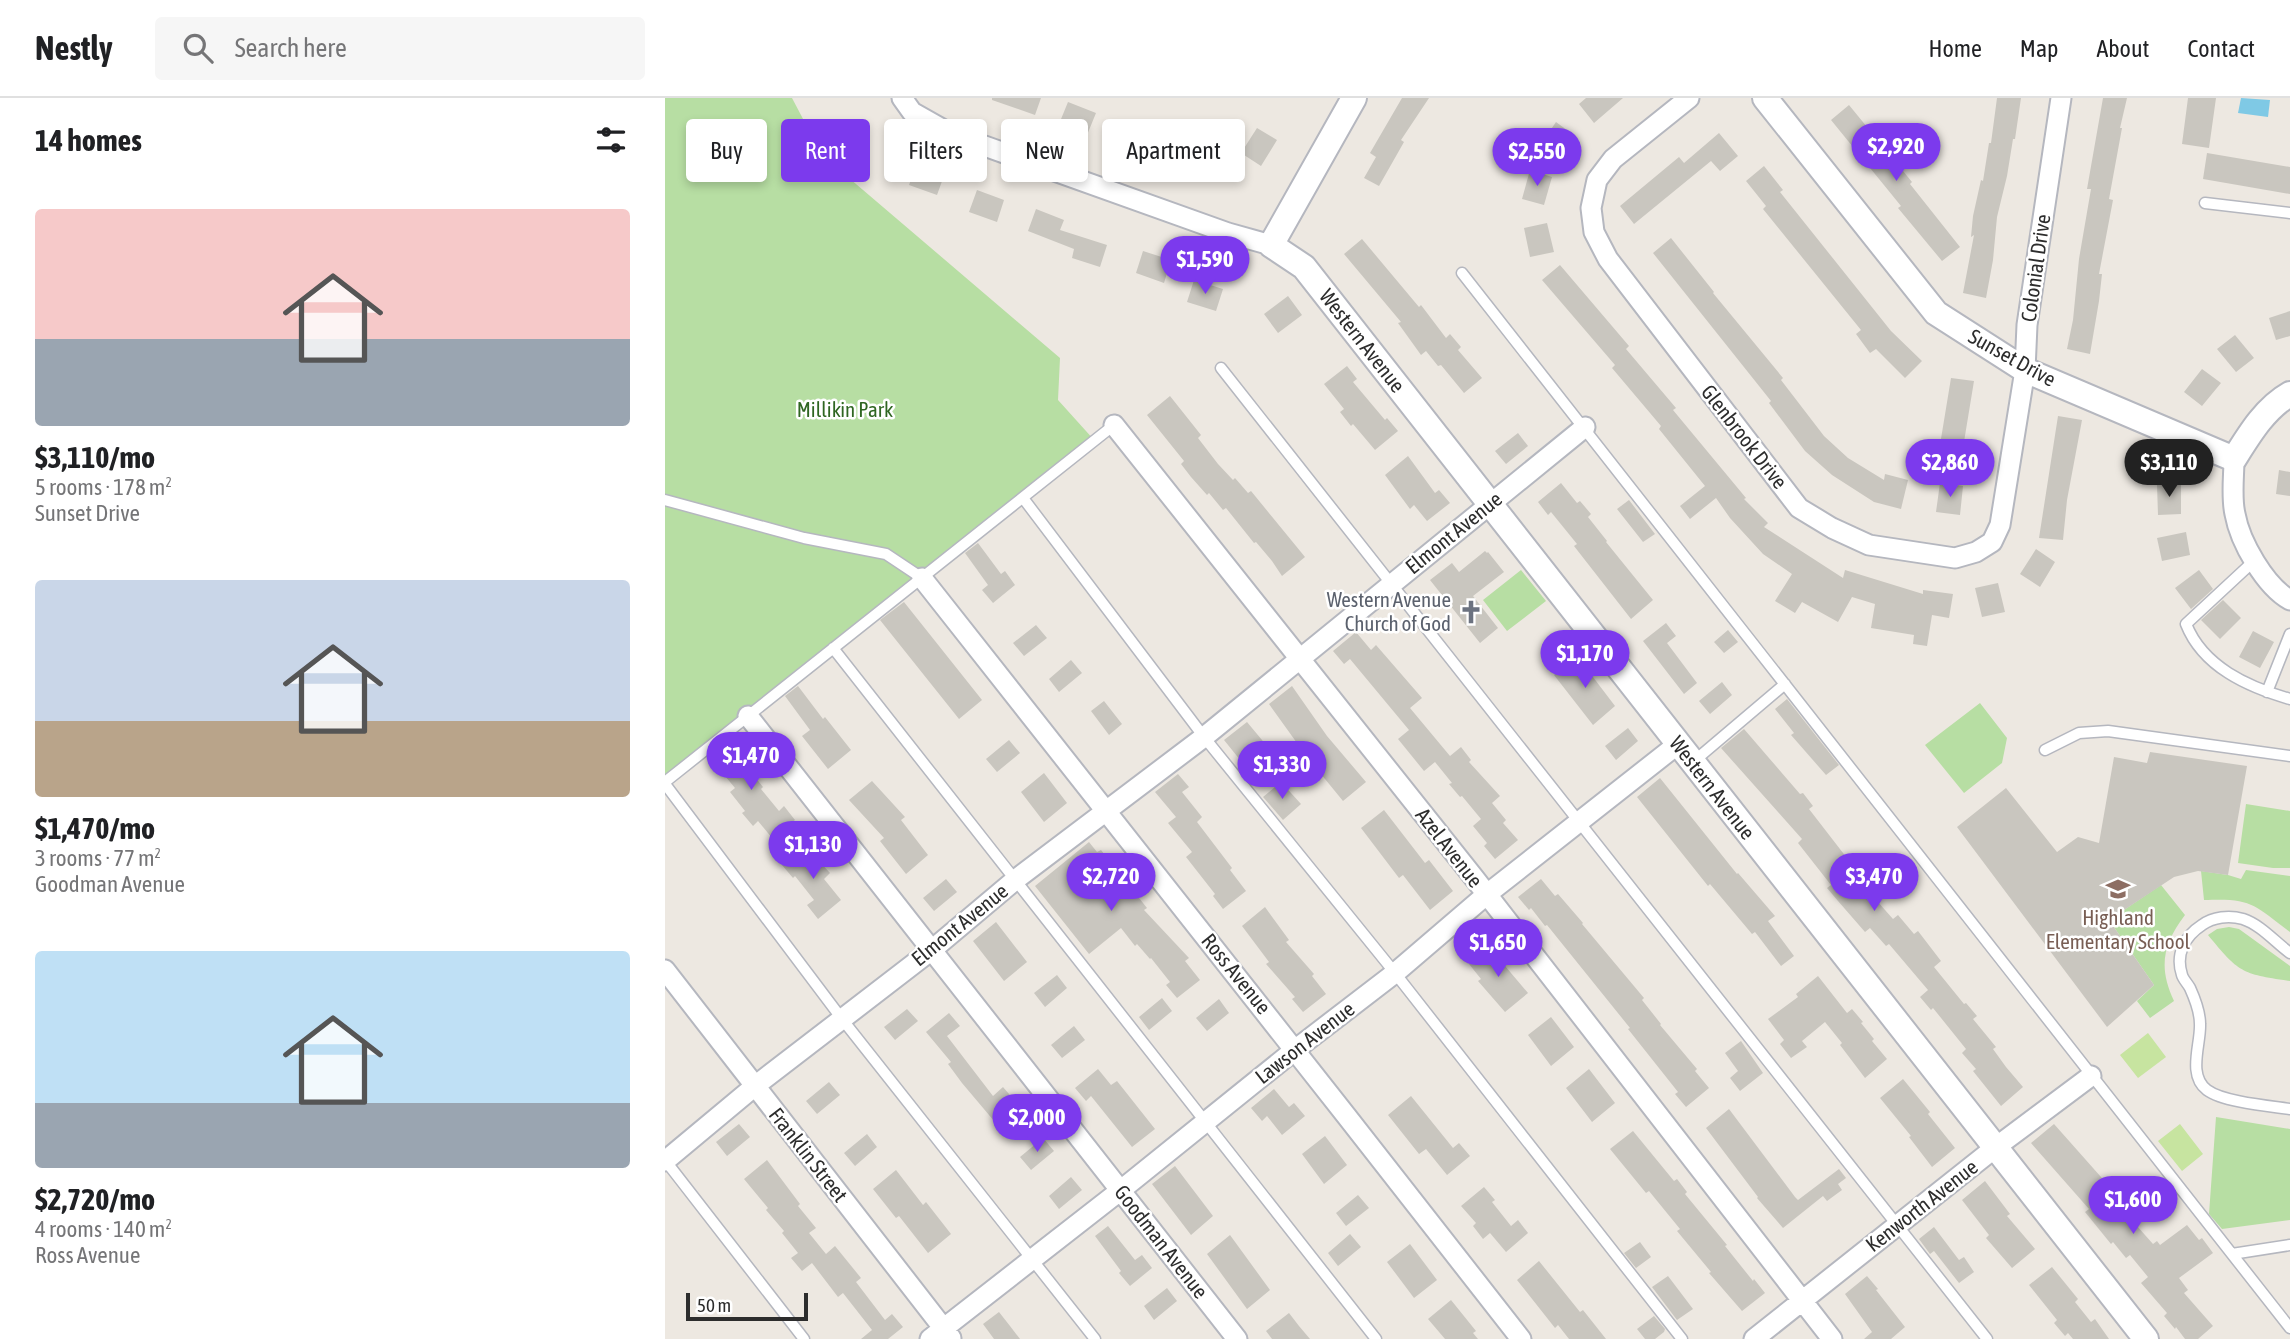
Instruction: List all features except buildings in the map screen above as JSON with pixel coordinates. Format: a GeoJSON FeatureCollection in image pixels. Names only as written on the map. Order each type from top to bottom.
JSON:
{"type":"FeatureCollection","features":[{"type":"Feature","properties":{"kind":"street"},"geometry":{"type":"LineString","coordinates":[[902,98],[912,112],[951,134],[1227,233],[1271,245],[1354,98]]}},
{"type":"Feature","properties":{"kind":"street","name":"Glenbrook Drive"},"geometry":{"type":"LineString","coordinates":[[1689,98],[1613,159],[1597,180],[1591,208],[1594,232],[1608,259],[1799,508],[1832,528],[1869,545],[1955,558],[1976,552]]}},
{"type":"Feature","properties":{"kind":"street","name":"Sunset Drive"},"geometry":{"type":"LineString","coordinates":[[1765,98],[1936,313],[2025,370],[2234,459]]}},
{"type":"Feature","properties":{"kind":"street","name":"Colonial Drive"},"geometry":{"type":"LineString","coordinates":[[1976,552],[1992,542],[2000,525],[2025,370],[2027,325],[2061,98]]}},
{"type":"Feature","properties":{"kind":"street","name":"Western Avenue"},"geometry":{"type":"LineString","coordinates":[[1271,245],[1304,267],[2146,1339]]}},
{"type":"Feature","properties":{"kind":"street"},"geometry":{"type":"LineString","coordinates":[[2290,394],[2278,401],[2253,430],[2234,459],[2234,513],[2245,544],[2262,573],[2290,600]]}},
{"type":"Feature","properties":{"kind":"street","name":"Azel Avenue"},"geometry":{"type":"LineString","coordinates":[[1114,425],[1300,657],[1832,1339]]}},
{"type":"Feature","properties":{"kind":"street","name":"Elmont Avenue"},"geometry":{"type":"LineString","coordinates":[[665,1160],[755,1086],[933,949],[1015,880],[1205,737],[1585,427]]}},
{"type":"Feature","properties":{"kind":"street","name":"Ross Avenue"},"geometry":{"type":"LineString","coordinates":[[922,578],[1296,1049],[1521,1339]]}},
{"type":"Feature","properties":{"kind":"street","name":"Goodman Avenue"},"geometry":{"type":"LineString","coordinates":[[748,716],[1237,1339]]}},
{"type":"Feature","properties":{"kind":"street","name":"Lawson Avenue"},"geometry":{"type":"LineString","coordinates":[[941,1335],[1296,1049],[1395,973],[1486,895],[1580,822],[1685,753]]}},
{"type":"Feature","properties":{"kind":"street","name":"Franklin Street"},"geometry":{"type":"LineString","coordinates":[[665,970],[941,1335]]}},
{"type":"Feature","properties":{"kind":"street","name":"Kenworth Avenue"},"geometry":{"type":"LineString","coordinates":[[1754,1339],[1996,1147],[2091,1076]]}},
{"type":"Feature","properties":{"kind":"lane"},"geometry":{"type":"LineString","coordinates":[[2205,203],[2290,213]]}},
{"type":"Feature","properties":{"kind":"lane"},"geometry":{"type":"LineString","coordinates":[[1462,273],[2290,1327]]}},
{"type":"Feature","properties":{"kind":"lane"},"geometry":{"type":"LineString","coordinates":[[1221,368],[1987,1339]]}},
{"type":"Feature","properties":{"kind":"lane"},"geometry":{"type":"LineString","coordinates":[[1095,1339],[842,1019],[665,783],[1114,425]]}},
{"type":"Feature","properties":{"kind":"lane"},"geometry":{"type":"LineString","coordinates":[[1023,498],[1205,737],[1395,973],[1682,1339]]}},
{"type":"Feature","properties":{"kind":"lane"},"geometry":{"type":"LineString","coordinates":[[665,500],[804,538],[886,554],[922,578]]}},
{"type":"Feature","properties":{"kind":"lane"},"geometry":{"type":"LineString","coordinates":[[2255,561],[2186,624],[2225,673],[2290,699]]}},
{"type":"Feature","properties":{"kind":"lane"},"geometry":{"type":"LineString","coordinates":[[2267,692],[2290,634]]}},
{"type":"Feature","properties":{"kind":"lane"},"geometry":{"type":"LineString","coordinates":[[833,648],[1375,1339]]}},
{"type":"Feature","properties":{"kind":"lane"},"geometry":{"type":"LineString","coordinates":[[1685,753],[1785,684]]}},
{"type":"Feature","properties":{"kind":"lane"},"geometry":{"type":"LineString","coordinates":[[2045,750],[2079,733],[2108,731],[2290,756]]}},
{"type":"Feature","properties":{"kind":"lane"},"geometry":{"type":"LineString","coordinates":[[2290,954],[2261,929],[2243,919],[2226,917],[2209,919],[2196,928],[2182,944],[2181,961],[2182,975],[2189,986],[2200,1022],[2195,1062],[2199,1079],[2206,1090],[2221,1097],[2290,1109]]}},
{"type":"Feature","properties":{"kind":"lane"},"geometry":{"type":"LineString","coordinates":[[665,1160],[804,1339]]}},
{"type":"Feature","properties":{"kind":"lane"},"geometry":{"type":"LineString","coordinates":[[2232,1254],[2290,1245]]}},
{"type":"Feature","properties":{"kind":"green space","name":"Millikin Park"},"geometry":{"type":"Polygon","coordinates":[[[665,98],[792,98],[803,119],[781,119],[781,182],[854,182],[1060,358],[1058,400],[1095,441],[665,782],[665,98]]]}},
{"type":"Feature","properties":{"kind":"green space"},"geometry":{"type":"Polygon","coordinates":[[[1521,570],[1546,601],[1507,631],[1483,600],[1521,570]]]}},
{"type":"Feature","properties":{"kind":"green space"},"geometry":{"type":"Polygon","coordinates":[[[1980,703],[2007,738],[2002,763],[1964,793],[1925,745],[1980,703]]]}},
{"type":"Feature","properties":{"kind":"green space"},"geometry":{"type":"Polygon","coordinates":[[[2246,804],[2290,811],[2290,868],[2238,863],[2246,804]]]}},
{"type":"Feature","properties":{"kind":"green space"},"geometry":{"type":"Polygon","coordinates":[[[2246,870],[2290,876],[2290,932],[2259,909],[2243,902],[2204,900],[2201,871],[2241,879],[2246,870]]]}},
{"type":"Feature","properties":{"kind":"green space"},"geometry":{"type":"Polygon","coordinates":[[[2161,885],[2185,915],[2172,936],[2165,956],[2166,977],[2174,1001],[2150,1018],[2137,1001],[2154,985],[2109,920],[2161,885]]]}},
{"type":"Feature","properties":{"kind":"green space"},"geometry":{"type":"Polygon","coordinates":[[[2217,929],[2239,929],[2290,966],[2290,981],[2243,970],[2227,957],[2208,935],[2217,929]]]}},
{"type":"Feature","properties":{"kind":"green space"},"geometry":{"type":"Polygon","coordinates":[[[2148,1033],[2166,1057],[2138,1078],[2120,1055],[2148,1033]]]}},
{"type":"Feature","properties":{"kind":"green space"},"geometry":{"type":"Polygon","coordinates":[[[2216,1117],[2290,1129],[2290,1220],[2222,1229],[2209,1214],[2216,1117]]]}},
{"type":"Feature","properties":{"kind":"green space"},"geometry":{"type":"Polygon","coordinates":[[[2180,1124],[2203,1154],[2182,1171],[2158,1141],[2180,1124]]]}},
{"type":"Feature","properties":{"kind":"water"},"geometry":{"type":"Polygon","coordinates":[[[2241,98],[2270,100],[2268,117],[2238,113],[2241,98]]]}},
{"type":"Feature","properties":{"kind":"place","name":"Western Avenue Church of God"},"geometry":{"type":"Point","coordinates":[1471,612]}},
{"type":"Feature","properties":{"kind":"place","name":"Highland Elementary School"},"geometry":{"type":"Point","coordinates":[2118,889]}}]}
